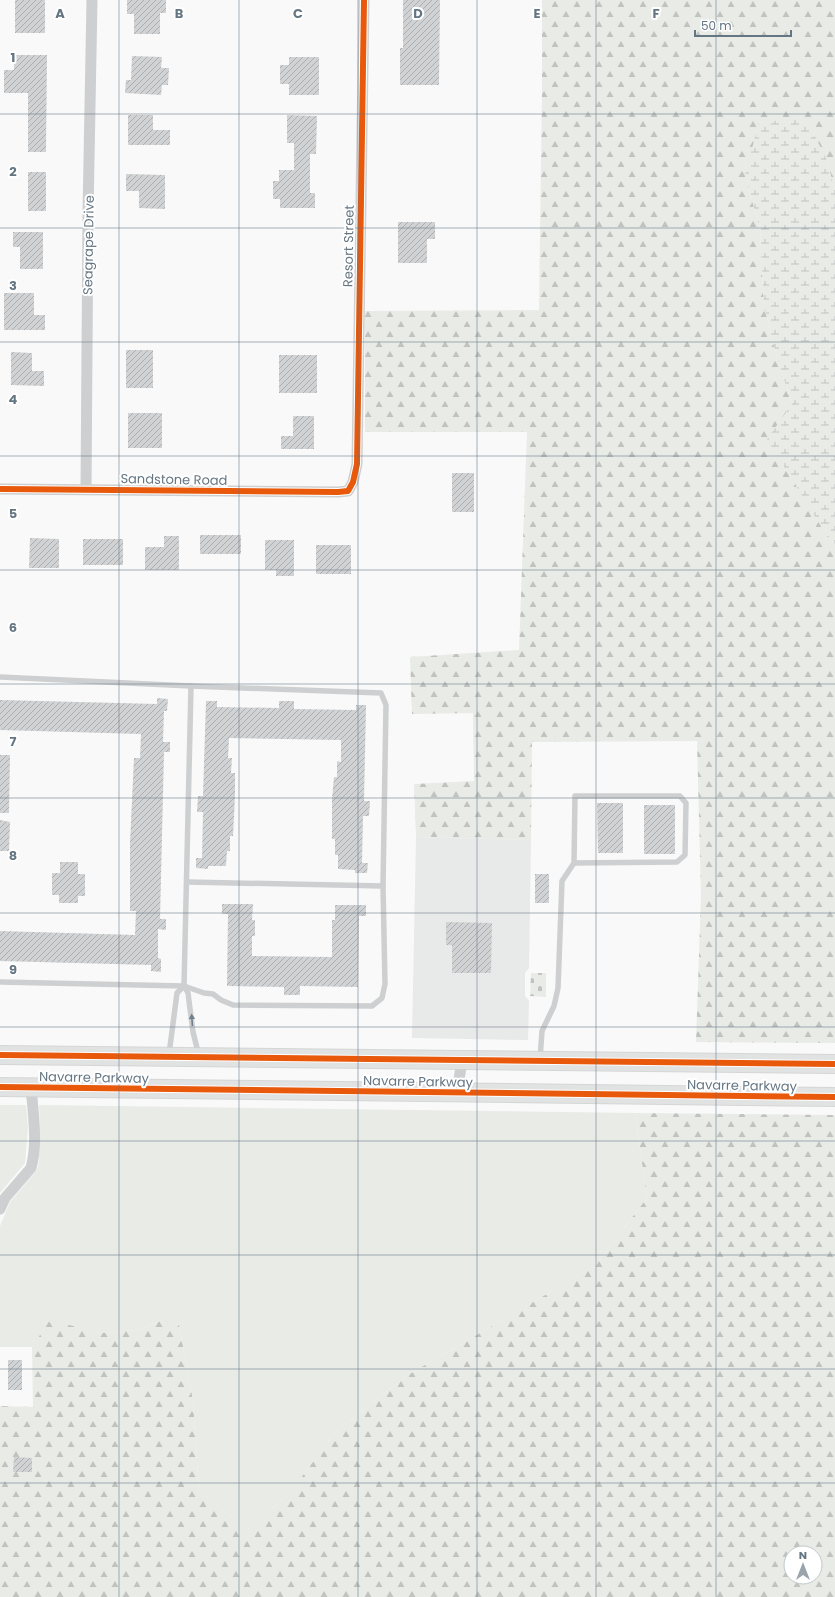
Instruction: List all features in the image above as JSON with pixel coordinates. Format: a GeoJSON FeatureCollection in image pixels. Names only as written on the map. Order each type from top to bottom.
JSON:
{"type":"FeatureCollection","features":[{"type":"Feature","properties":{"kind":"highway","name":"Navarre Parkway"},"geometry":{"type":"LineString","coordinates":[[0,1055],[835,1064]]}},
{"type":"Feature","properties":{"kind":"highway","name":"Navarre Parkway"},"geometry":{"type":"LineString","coordinates":[[0,1087],[835,1097]]}},
{"type":"Feature","properties":{"kind":"street","name":"Seagrape Drive"},"geometry":{"type":"LineString","coordinates":[[86,489],[92,0]]}},
{"type":"Feature","properties":{"kind":"street","name":"Resort Street"},"geometry":{"type":"LineString","coordinates":[[348,490],[353,482],[357,464],[364,0]]}},
{"type":"Feature","properties":{"kind":"street","name":"Sandstone Road"},"geometry":{"type":"LineString","coordinates":[[0,489],[338,492],[348,490]]}},
{"type":"Feature","properties":{"kind":"street"},"geometry":{"type":"LineString","coordinates":[[458,1092],[462,1061]]}},
{"type":"Feature","properties":{"kind":"street"},"geometry":{"type":"LineString","coordinates":[[0,1209],[5,1198],[31,1168],[33,1162],[34,1127],[31,1087]]}},
{"type":"Feature","properties":{"kind":"lane"},"geometry":{"type":"LineString","coordinates":[[0,677],[381,693],[386,705],[383,886],[385,984],[382,998],[372,1006],[232,1005],[213,994],[204,993],[184,986],[0,982]]}},
{"type":"Feature","properties":{"kind":"lane"},"geometry":{"type":"LineString","coordinates":[[191,686],[184,986],[188,993],[193,1032],[200,1058]]}},
{"type":"Feature","properties":{"kind":"lane"},"geometry":{"type":"LineString","coordinates":[[540,1062],[542,1031],[554,1006],[558,988],[562,882],[574,863],[575,796],[680,796],[686,803],[685,855],[677,862],[574,863]]}},
{"type":"Feature","properties":{"kind":"lane"},"geometry":{"type":"LineString","coordinates":[[187,882],[383,886]]}},
{"type":"Feature","properties":{"kind":"lane"},"geometry":{"type":"LineString","coordinates":[[169,1057],[177,993],[184,986]]}},
{"type":"Feature","properties":{"kind":"shaded area"},"geometry":{"type":"Polygon","coordinates":[[[416,837],[531,840],[529,968],[525,973],[525,996],[529,1001],[528,1040],[412,1038],[416,837]]]}},
{"type":"Feature","properties":{"kind":"green space"},"geometry":{"type":"Polygon","coordinates":[[[542,0],[835,0],[835,190],[825,155],[745,175],[760,229],[764,305],[776,354],[792,404],[804,497],[827,536],[835,544],[835,1043],[696,1042],[701,896],[697,741],[532,742],[531,840],[416,837],[414,784],[474,781],[473,713],[412,714],[410,657],[519,650],[527,432],[365,432],[365,311],[539,310],[542,0]]]}},
{"type":"Feature","properties":{"kind":"green space"},"geometry":{"type":"Polygon","coordinates":[[[805,119],[825,155],[835,190],[835,544],[827,536],[767,439],[792,404],[776,354],[764,305],[760,229],[745,175],[759,122],[805,119]]]}},
{"type":"Feature","properties":{"kind":"green space"},"geometry":{"type":"Polygon","coordinates":[[[531,973],[546,973],[546,997],[530,996],[531,973]]]}},
{"type":"Feature","properties":{"kind":"green space"},"geometry":{"type":"Polygon","coordinates":[[[0,1105],[26,1105],[28,1127],[25,1163],[0,1193],[0,1105]]]}},
{"type":"Feature","properties":{"kind":"green space"},"geometry":{"type":"Polygon","coordinates":[[[39,1105],[635,1113],[647,1198],[595,1266],[408,1375],[338,1429],[291,1491],[248,1530],[199,1491],[193,1401],[179,1325],[168,1318],[138,1330],[100,1333],[50,1321],[32,1347],[0,1347],[0,1226],[10,1202],[37,1170],[39,1162],[39,1105]]]}},
{"type":"Feature","properties":{"kind":"green space"},"geometry":{"type":"Polygon","coordinates":[[[635,1113],[835,1115],[835,1597],[0,1597],[0,1406],[33,1407],[32,1347],[50,1320],[100,1333],[138,1330],[168,1318],[179,1325],[193,1401],[199,1491],[248,1530],[291,1491],[338,1429],[408,1375],[595,1266],[647,1198],[635,1113]]]}},
{"type":"Feature","properties":{"kind":"building"},"geometry":{"type":"Polygon","coordinates":[[[15,0],[45,0],[45,33],[15,33],[15,0]]]}},
{"type":"Feature","properties":{"kind":"building"},"geometry":{"type":"Polygon","coordinates":[[[127,0],[166,0],[166,13],[160,13],[160,34],[134,34],[134,14],[127,14],[127,0]]]}},
{"type":"Feature","properties":{"kind":"building"},"geometry":{"type":"Polygon","coordinates":[[[403,0],[440,0],[439,85],[400,85],[400,48],[403,48],[403,0]]]}},
{"type":"Feature","properties":{"kind":"building"},"geometry":{"type":"Polygon","coordinates":[[[14,55],[47,55],[46,152],[28,152],[28,93],[4,93],[4,70],[14,70],[14,55]]]}},
{"type":"Feature","properties":{"kind":"building"},"geometry":{"type":"Polygon","coordinates":[[[132,56],[162,57],[161,68],[169,68],[168,85],[162,85],[161,95],[125,93],[126,80],[131,80],[132,56]]]}},
{"type":"Feature","properties":{"kind":"building"},"geometry":{"type":"Polygon","coordinates":[[[289,57],[319,57],[319,95],[289,95],[289,84],[280,84],[280,65],[289,65],[289,57]]]}},
{"type":"Feature","properties":{"kind":"building"},"geometry":{"type":"Polygon","coordinates":[[[128,115],[153,115],[153,130],[170,130],[170,145],[128,145],[128,115]]]}},
{"type":"Feature","properties":{"kind":"building"},"geometry":{"type":"Polygon","coordinates":[[[287,115],[317,116],[316,154],[310,154],[310,193],[315,193],[315,208],[280,208],[280,199],[273,199],[273,181],[279,181],[279,170],[294,170],[294,143],[287,143],[287,115]]]}},
{"type":"Feature","properties":{"kind":"building"},"geometry":{"type":"Polygon","coordinates":[[[28,172],[46,172],[46,211],[28,211],[28,172]]]}},
{"type":"Feature","properties":{"kind":"building"},"geometry":{"type":"Polygon","coordinates":[[[126,174],[165,175],[165,209],[139,208],[139,191],[126,191],[126,174]]]}},
{"type":"Feature","properties":{"kind":"building"},"geometry":{"type":"Polygon","coordinates":[[[398,222],[435,222],[435,239],[427,239],[427,263],[398,263],[398,222]]]}},
{"type":"Feature","properties":{"kind":"building"},"geometry":{"type":"Polygon","coordinates":[[[13,232],[43,232],[43,269],[20,269],[20,247],[13,247],[13,232]]]}},
{"type":"Feature","properties":{"kind":"building"},"geometry":{"type":"Polygon","coordinates":[[[4,293],[34,293],[34,315],[45,315],[45,330],[4,330],[4,293]]]}},
{"type":"Feature","properties":{"kind":"building"},"geometry":{"type":"Polygon","coordinates":[[[126,350],[153,350],[153,388],[126,388],[126,350]]]}},
{"type":"Feature","properties":{"kind":"building"},"geometry":{"type":"Polygon","coordinates":[[[11,352],[32,353],[32,371],[44,371],[44,386],[11,385],[11,352]]]}},
{"type":"Feature","properties":{"kind":"building"},"geometry":{"type":"Polygon","coordinates":[[[279,355],[317,355],[317,393],[279,393],[279,355]]]}},
{"type":"Feature","properties":{"kind":"building"},"geometry":{"type":"Polygon","coordinates":[[[128,413],[162,413],[162,448],[128,448],[128,413]]]}},
{"type":"Feature","properties":{"kind":"building"},"geometry":{"type":"Polygon","coordinates":[[[293,416],[314,416],[314,449],[281,449],[281,436],[293,436],[293,416]]]}},
{"type":"Feature","properties":{"kind":"building"},"geometry":{"type":"Polygon","coordinates":[[[452,473],[474,473],[474,512],[452,512],[452,473]]]}},
{"type":"Feature","properties":{"kind":"building"},"geometry":{"type":"Polygon","coordinates":[[[200,535],[241,535],[241,554],[200,554],[200,535]]]}},
{"type":"Feature","properties":{"kind":"building"},"geometry":{"type":"Polygon","coordinates":[[[164,536],[179,536],[179,570],[145,570],[145,547],[164,547],[164,536]]]}},
{"type":"Feature","properties":{"kind":"building"},"geometry":{"type":"Polygon","coordinates":[[[30,538],[59,539],[59,568],[29,568],[30,538]]]}},
{"type":"Feature","properties":{"kind":"building"},"geometry":{"type":"Polygon","coordinates":[[[83,539],[123,539],[123,565],[83,565],[83,539]]]}},
{"type":"Feature","properties":{"kind":"building"},"geometry":{"type":"Polygon","coordinates":[[[265,540],[294,540],[294,576],[276,576],[276,570],[265,570],[265,540]]]}},
{"type":"Feature","properties":{"kind":"building"},"geometry":{"type":"Polygon","coordinates":[[[316,545],[351,545],[351,574],[316,574],[316,545]]]}},
{"type":"Feature","properties":{"kind":"building"},"geometry":{"type":"Polygon","coordinates":[[[157,698],[168,699],[167,711],[164,711],[163,742],[170,742],[170,752],[164,752],[160,919],[166,919],[166,930],[158,929],[158,958],[161,959],[161,972],[151,971],[151,965],[0,961],[0,931],[135,935],[136,911],[130,911],[130,843],[134,758],[140,758],[141,734],[0,730],[0,700],[157,704],[157,698]]]}},
{"type":"Feature","properties":{"kind":"building"},"geometry":{"type":"Polygon","coordinates":[[[206,701],[217,701],[217,707],[279,708],[279,701],[294,701],[294,709],[356,710],[356,705],[366,705],[364,801],[370,801],[369,816],[363,816],[362,863],[368,863],[367,873],[355,873],[355,870],[338,869],[338,855],[335,855],[335,839],[332,839],[332,799],[334,777],[337,777],[337,761],[341,762],[341,740],[229,738],[228,758],[232,758],[231,773],[235,773],[233,836],[230,836],[230,851],[227,851],[226,866],[208,866],[208,869],[196,868],[196,858],[202,858],[203,812],[197,812],[198,796],[203,796],[206,701]]]}},
{"type":"Feature","properties":{"kind":"building"},"geometry":{"type":"Polygon","coordinates":[[[0,755],[10,755],[9,813],[0,813],[0,755]]]}},
{"type":"Feature","properties":{"kind":"building"},"geometry":{"type":"Polygon","coordinates":[[[597,803],[623,803],[623,853],[598,853],[597,803]]]}},
{"type":"Feature","properties":{"kind":"building"},"geometry":{"type":"Polygon","coordinates":[[[644,805],[675,805],[675,854],[644,854],[644,805]]]}},
{"type":"Feature","properties":{"kind":"building"},"geometry":{"type":"Polygon","coordinates":[[[0,820],[10,822],[9,851],[0,851],[0,820]]]}},
{"type":"Feature","properties":{"kind":"building"},"geometry":{"type":"Polygon","coordinates":[[[60,862],[78,862],[78,874],[85,874],[85,896],[78,896],[78,903],[59,903],[59,895],[52,895],[52,873],[60,873],[60,862]]]}},
{"type":"Feature","properties":{"kind":"building"},"geometry":{"type":"Polygon","coordinates":[[[535,874],[549,874],[549,903],[535,903],[535,874]]]}},
{"type":"Feature","properties":{"kind":"building"},"geometry":{"type":"Polygon","coordinates":[[[222,904],[253,904],[252,920],[255,920],[255,936],[252,936],[252,956],[332,957],[332,920],[335,920],[335,905],[366,905],[366,916],[359,916],[358,987],[300,986],[300,995],[284,995],[284,987],[227,986],[228,914],[222,914],[222,904]]]}},
{"type":"Feature","properties":{"kind":"building"},"geometry":{"type":"Polygon","coordinates":[[[446,922],[492,923],[491,973],[452,973],[452,945],[446,945],[446,922]]]}},
{"type":"Feature","properties":{"kind":"building"},"geometry":{"type":"Polygon","coordinates":[[[8,1360],[22,1360],[22,1390],[8,1390],[8,1360]]]}},
{"type":"Feature","properties":{"kind":"building"},"geometry":{"type":"Polygon","coordinates":[[[14,1457],[32,1458],[32,1472],[13,1472],[14,1457]]]}},
{"type":"Feature","properties":{"kind":"cycle path"},"geometry":{"type":"LineString","coordinates":[[0,489],[348,491],[353,482],[357,464],[364,0]]}},
{"type":"Feature","properties":{"kind":"cycle path"},"geometry":{"type":"LineString","coordinates":[[0,1055],[835,1064]]}},
{"type":"Feature","properties":{"kind":"cycle path"},"geometry":{"type":"LineString","coordinates":[[0,1087],[835,1097]]}}]}
